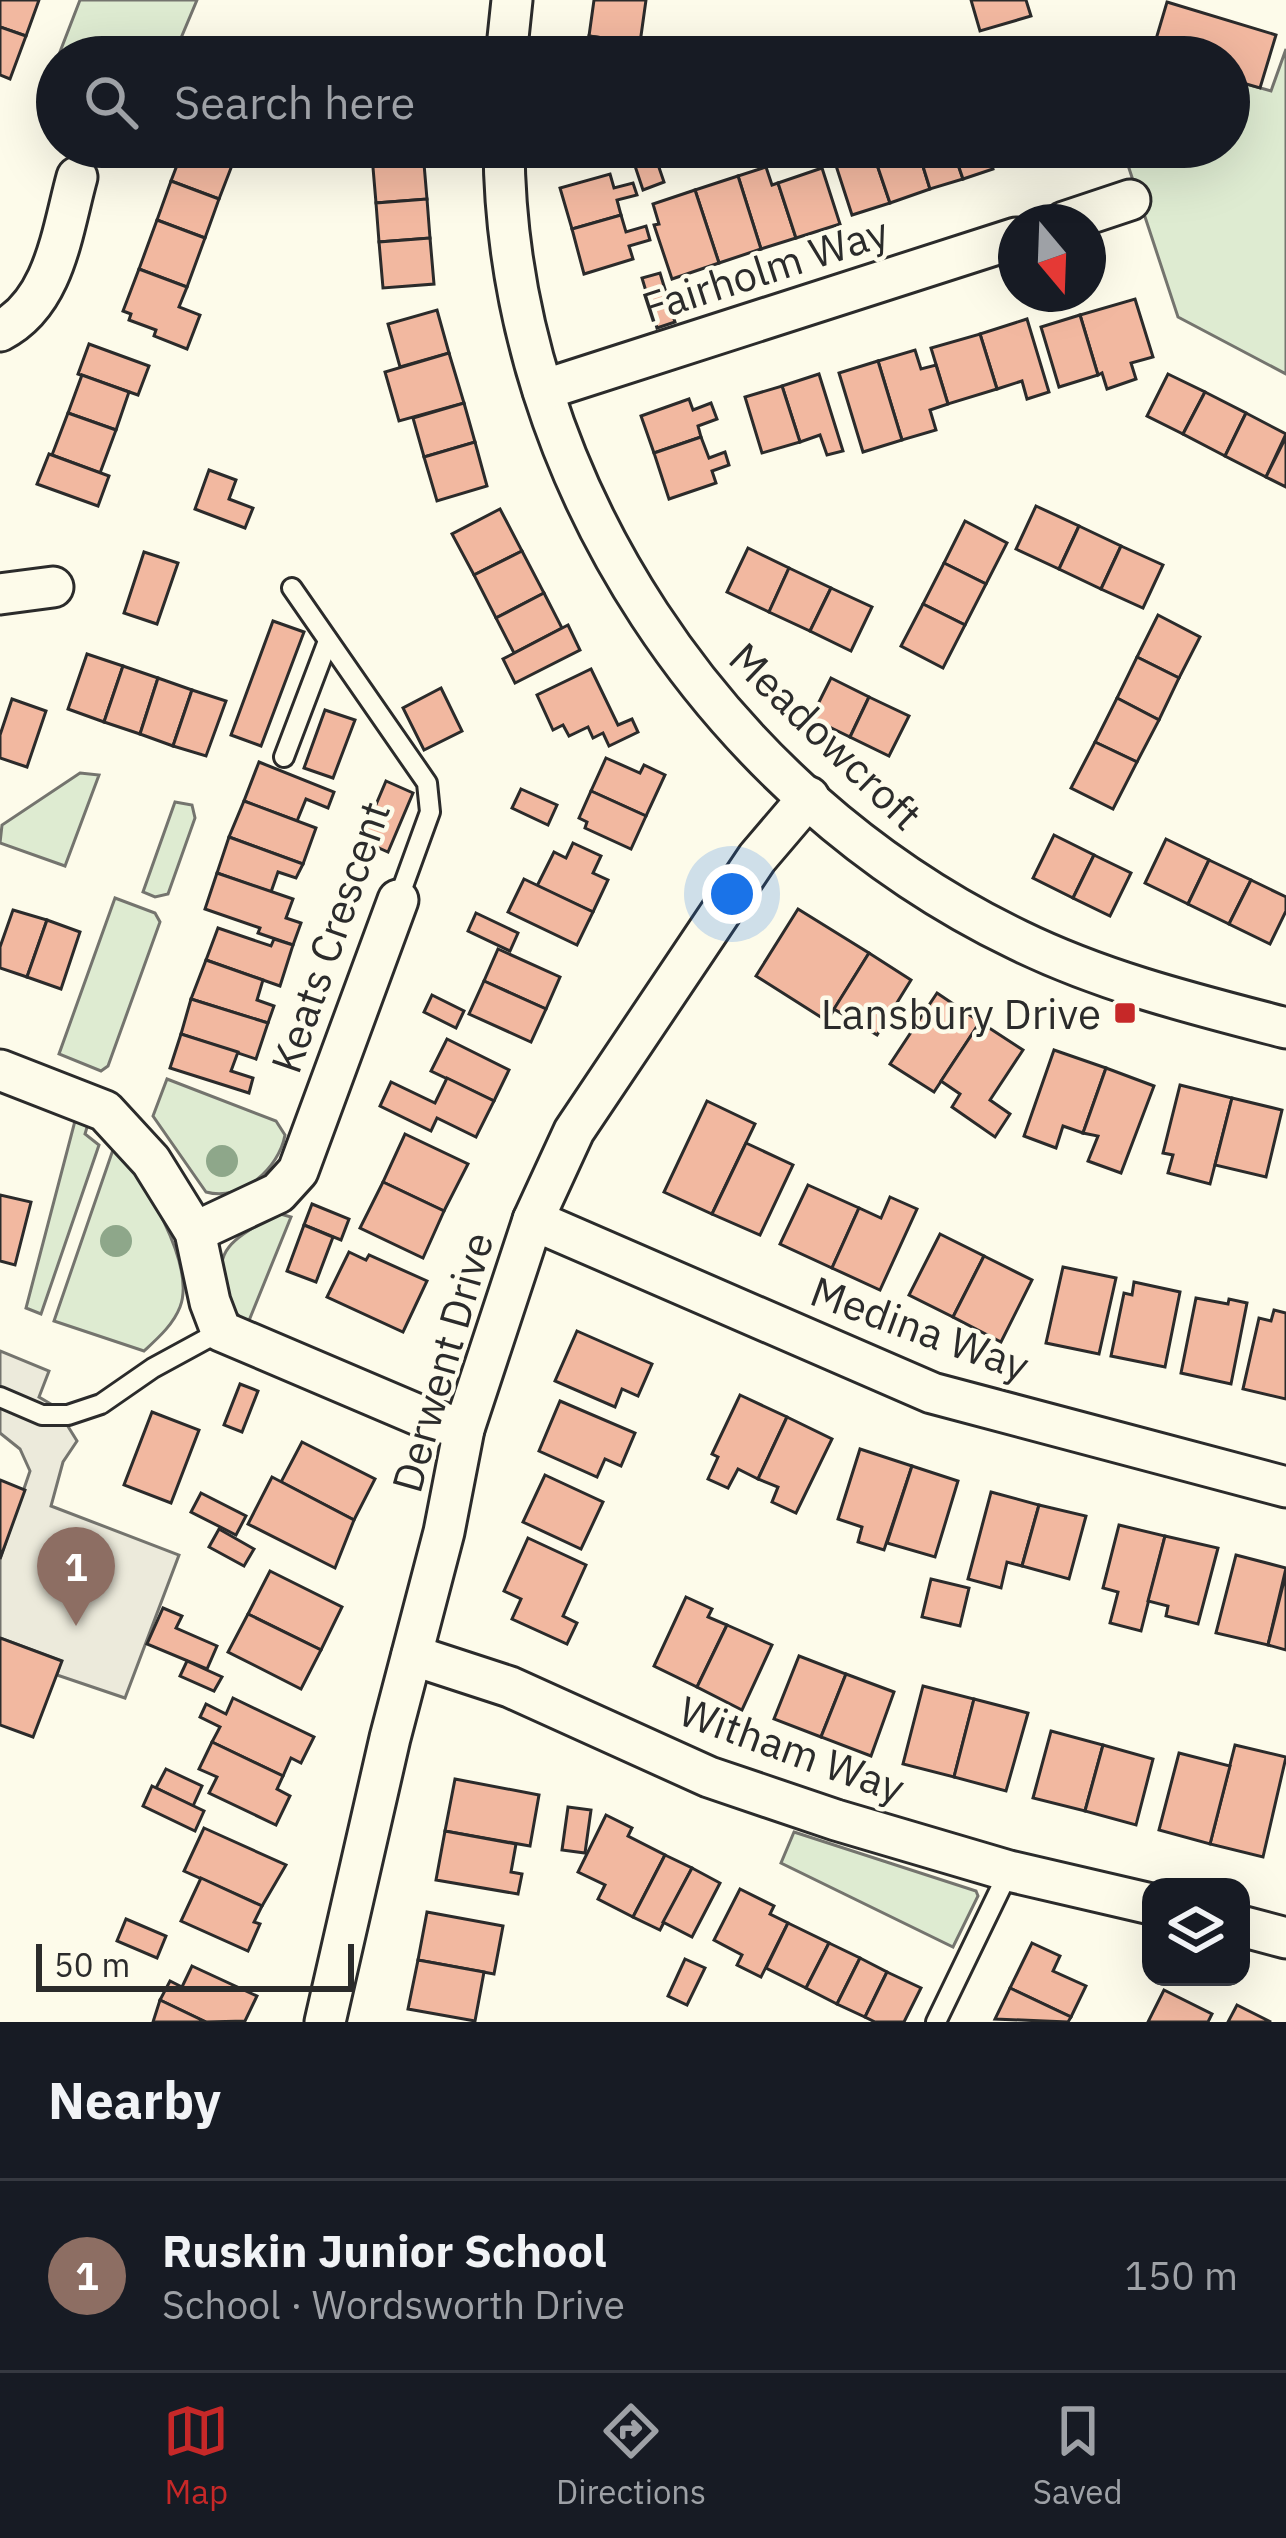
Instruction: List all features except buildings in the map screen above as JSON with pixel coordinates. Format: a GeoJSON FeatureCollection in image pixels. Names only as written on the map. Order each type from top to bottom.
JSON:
{"type":"FeatureCollection","features":[{"type":"Feature","properties":{"kind":"street"},"geometry":{"type":"LineString","coordinates":[[508,36],[512,0]]}},
{"type":"Feature","properties":{"kind":"street","name":"Meadowcroft"},"geometry":{"type":"LineString","coordinates":[[504,168],[508,245],[543,390],[578,482],[623,572],[716,709],[884,861],[1013,938],[1129,986],[1286,1028]]}},
{"type":"Feature","properties":{"kind":"street"},"geometry":{"type":"LineString","coordinates":[[0,331],[31,307],[46,284],[77,178]]}},
{"type":"Feature","properties":{"kind":"street"},"geometry":{"type":"LineString","coordinates":[[1106,208],[1130,200]]}},
{"type":"Feature","properties":{"kind":"street","name":"Fairholm Way"},"geometry":{"type":"LineString","coordinates":[[543,390],[998,244]]}},
{"type":"Feature","properties":{"kind":"street"},"geometry":{"type":"LineString","coordinates":[[0,594],[53,587]]}},
{"type":"Feature","properties":{"kind":"street","name":"Derwent Drive"},"geometry":{"type":"LineString","coordinates":[[325,2022],[444,1532],[464,1429],[533,1220],[574,1131],[757,858],[809,797]]}},
{"type":"Feature","properties":{"kind":"street","name":"Keats Crescent"},"geometry":{"type":"LineString","coordinates":[[195,1232],[278,1193],[298,1171],[398,900]]}},
{"type":"Feature","properties":{"kind":"street"},"geometry":{"type":"LineString","coordinates":[[0,1070],[105,1111],[151,1161],[195,1232],[221,1330],[423,1417],[464,1429]]}},
{"type":"Feature","properties":{"kind":"street","name":"Medina Way"},"geometry":{"type":"LineString","coordinates":[[533,1220],[932,1394],[1286,1487]]}},
{"type":"Feature","properties":{"kind":"street","name":"Witham Way"},"geometry":{"type":"LineString","coordinates":[[412,1655],[510,1687],[710,1777],[836,1820],[1009,1871],[1142,1902]]}},
{"type":"Feature","properties":{"kind":"street"},"geometry":{"type":"LineString","coordinates":[[1250,1928],[1286,1938]]}},
{"type":"Feature","properties":{"kind":"lane","name":"Keats Crescent"},"geometry":{"type":"LineString","coordinates":[[292,588],[427,783],[430,812],[398,900]]}},
{"type":"Feature","properties":{"kind":"lane"},"geometry":{"type":"LineString","coordinates":[[284,757],[328,641]]}},
{"type":"Feature","properties":{"kind":"lane"},"geometry":{"type":"LineString","coordinates":[[0,1396],[41,1415],[68,1415],[101,1404],[221,1330]]}},
{"type":"Feature","properties":{"kind":"lane"},"geometry":{"type":"LineString","coordinates":[[936,2022],[1009,1871]]}},
{"type":"Feature","properties":{"kind":"green space"},"geometry":{"type":"Polygon","coordinates":[[[80,0],[197,0],[182,36],[66,36],[80,0]]]}},
{"type":"Feature","properties":{"kind":"green space"},"geometry":{"type":"Polygon","coordinates":[[[1286,49],[1286,374],[1178,317],[1129,168],[1250,168],[1250,85],[1271,91],[1286,49]]]}},
{"type":"Feature","properties":{"kind":"green space"},"geometry":{"type":"Polygon","coordinates":[[[80,773],[99,775],[65,866],[0,843],[2,825],[80,773]]]}},
{"type":"Feature","properties":{"kind":"green space"},"geometry":{"type":"Polygon","coordinates":[[[175,802],[192,805],[195,818],[168,894],[155,897],[143,892],[175,802]]]}},
{"type":"Feature","properties":{"kind":"green space"},"geometry":{"type":"Polygon","coordinates":[[[115,898],[155,913],[160,922],[108,1066],[101,1071],[59,1054],[115,898]]]}},
{"type":"Feature","properties":{"kind":"green space"},"geometry":{"type":"Polygon","coordinates":[[[167,1079],[276,1121],[285,1135],[275,1159],[257,1180],[233,1192],[206,1192],[153,1116],[167,1079]]]}},
{"type":"Feature","properties":{"kind":"green space"},"geometry":{"type":"Polygon","coordinates":[[[76,1117],[88,1124],[85,1134],[99,1145],[41,1314],[26,1308],[76,1117]]]}},
{"type":"Feature","properties":{"kind":"green space"},"geometry":{"type":"Polygon","coordinates":[[[116,1141],[164,1221],[181,1268],[180,1307],[144,1351],[54,1321],[116,1141]]]}},
{"type":"Feature","properties":{"kind":"green space"},"geometry":{"type":"Polygon","coordinates":[[[277,1213],[291,1217],[248,1323],[227,1299],[221,1266],[239,1237],[277,1213]]]}},
{"type":"Feature","properties":{"kind":"green space"},"geometry":{"type":"Polygon","coordinates":[[[794,1832],[976,1891],[978,1896],[953,1947],[781,1863],[794,1832]]]}},
{"type":"Feature","properties":{"kind":"shaded area"},"geometry":{"type":"Polygon","coordinates":[[[0,1351],[49,1371],[39,1397],[56,1407],[77,1441],[63,1462],[51,1506],[179,1555],[125,1698],[57,1675],[61,1661],[0,1638],[0,1559],[30,1471],[20,1449],[0,1433],[0,1351]]]}},
{"type":"Feature","properties":{"kind":"place","name":"Lansbury Drive"},"geometry":{"type":"Point","coordinates":[1125,1013]}},
{"type":"Feature","properties":{"kind":"place","name":"Ruskin Junior School"},"geometry":{"type":"Point","coordinates":[76,1626]}}]}
